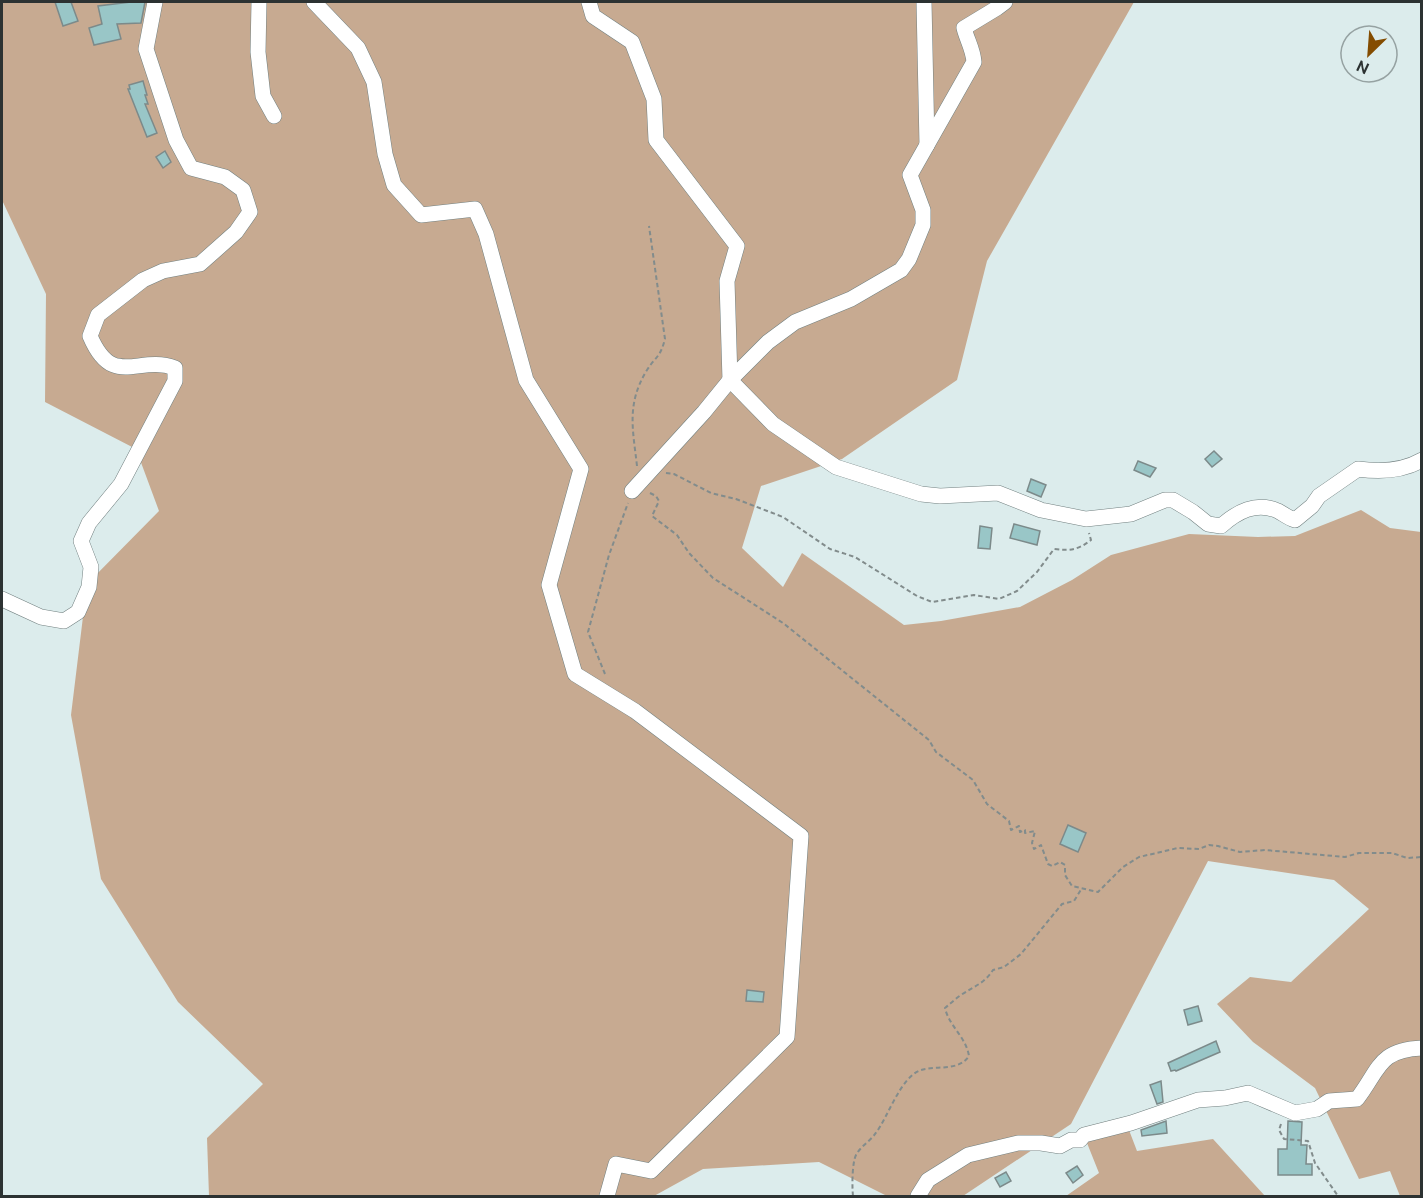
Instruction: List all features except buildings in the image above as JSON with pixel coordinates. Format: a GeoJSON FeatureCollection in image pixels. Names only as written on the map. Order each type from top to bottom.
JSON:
{"type":"FeatureCollection","features":[{"type":"Feature","properties":{"kind":"street"},"geometry":{"type":"LineString","coordinates":[[2,599],[41,617],[64,621],[78,612],[89,587],[91,567],[81,541],[89,523],[121,483],[175,381],[175,368],[163,363],[134,368],[111,365],[96,352],[90,336],[98,315],[143,280],[163,271],[200,264],[236,232],[250,212],[243,190],[225,177],[191,168],[176,140],[146,50],[155,2]]}},
{"type":"Feature","properties":{"kind":"street"},"geometry":{"type":"LineString","coordinates":[[259,2],[258,52],[263,96],[274,116]]}},
{"type":"Feature","properties":{"kind":"street"},"geometry":{"type":"LineString","coordinates":[[314,2],[358,48],[374,82],[385,154],[394,185],[421,215],[475,209],[486,234],[526,380],[581,469],[549,585],[575,674],[635,711],[801,836],[787,1037],[651,1171],[616,1164],[607,1197]]}},
{"type":"Feature","properties":{"kind":"street"},"geometry":{"type":"LineString","coordinates":[[589,2],[593,16],[632,42],[654,99],[656,140],[737,246],[727,281],[730,380],[773,424],[836,467],[921,494],[940,496],[998,493],[1041,510],[1086,519],[1131,514],[1165,500],[1173,500],[1208,524],[1221,526],[1242,510],[1254,506],[1277,511],[1295,520],[1312,506],[1319,496],[1358,470],[1373,471],[1410,467],[1422,460]]}},
{"type":"Feature","properties":{"kind":"street"},"geometry":{"type":"LineString","coordinates":[[924,2],[927,145]]}},
{"type":"Feature","properties":{"kind":"street"},"geometry":{"type":"LineString","coordinates":[[632,491],[730,380],[768,342],[795,322],[851,299],[901,270],[909,259],[923,225],[923,210],[910,175],[974,62],[973,50],[966,40],[964,28],[1005,2]]}},
{"type":"Feature","properties":{"kind":"street"},"geometry":{"type":"LineString","coordinates":[[918,1197],[928,1180],[968,1155],[1018,1143],[1060,1146],[1071,1140],[1080,1140],[1084,1135],[1131,1123],[1198,1100],[1248,1093],[1295,1113],[1317,1109],[1329,1101],[1357,1099],[1391,1053],[1422,1048]]}},
{"type":"Feature","properties":{"kind":"path"},"geometry":{"type":"LineString","coordinates":[[637,467],[631,422],[633,404],[646,372],[661,354],[665,339],[649,226]]}},
{"type":"Feature","properties":{"kind":"path"},"geometry":{"type":"LineString","coordinates":[[662,472],[674,474],[711,493],[736,499],[783,517],[830,549],[855,556],[917,596],[932,602],[974,595],[999,599],[1017,591],[1037,572],[1054,549],[1069,551],[1079,549],[1091,540],[1089,531]]}},
{"type":"Feature","properties":{"kind":"path"},"geometry":{"type":"LineString","coordinates":[[606,677],[588,632],[609,555],[632,491],[647,492],[656,496],[659,501],[652,516],[677,535],[688,553],[713,578],[783,623],[929,740],[936,752],[973,780],[987,804],[1009,821],[1011,830],[1019,826],[1020,832],[1035,831],[1032,843],[1034,849],[1041,845],[1048,864],[1052,866],[1060,861],[1065,865],[1065,875],[1072,886],[1098,892],[1123,867],[1139,857],[1178,848],[1199,849],[1209,845],[1240,852],[1265,850],[1344,857],[1384,853],[1407,858],[1422,856]]}},
{"type":"Feature","properties":{"kind":"path"},"geometry":{"type":"LineString","coordinates":[[853,1197],[856,1155],[876,1133],[905,1083],[920,1071],[954,1066],[965,1062],[969,1056],[968,1047],[946,1014],[945,1008],[963,993],[987,979],[993,970],[1005,967],[1022,954],[1062,904],[1074,901],[1082,888]]}},
{"type":"Feature","properties":{"kind":"path"},"geometry":{"type":"LineString","coordinates":[[1284,1109],[1279,1130],[1284,1139],[1308,1141],[1315,1163],[1338,1197]]}},
{"type":"Feature","properties":{"kind":"shaded area"},"geometry":{"type":"Polygon","coordinates":[[[2,2],[1134,2],[987,261],[957,380],[842,459],[761,486],[742,548],[783,587],[802,553],[904,625],[1020,607],[1072,580],[1111,555],[1189,534],[1295,536],[1361,510],[1390,528],[1421,532],[1421,1196],[1400,1196],[1390,1171],[1359,1179],[1315,1088],[1253,1042],[1217,1004],[1250,977],[1291,982],[1369,909],[1334,880],[1208,861],[1071,1124],[963,1196],[887,1196],[819,1162],[703,1169],[654,1196],[209,1196],[207,1138],[263,1084],[178,1002],[101,879],[71,715],[87,584],[159,511],[136,449],[45,402],[46,294],[2,200],[2,2]]]}},
{"type":"Feature","properties":{"kind":"shaded area"},"geometry":{"type":"Polygon","coordinates":[[[1124,1117],[1137,1151],[1213,1139],[1265,1196],[1066,1196],[1099,1173],[1081,1128],[1124,1117]]]}}]}
